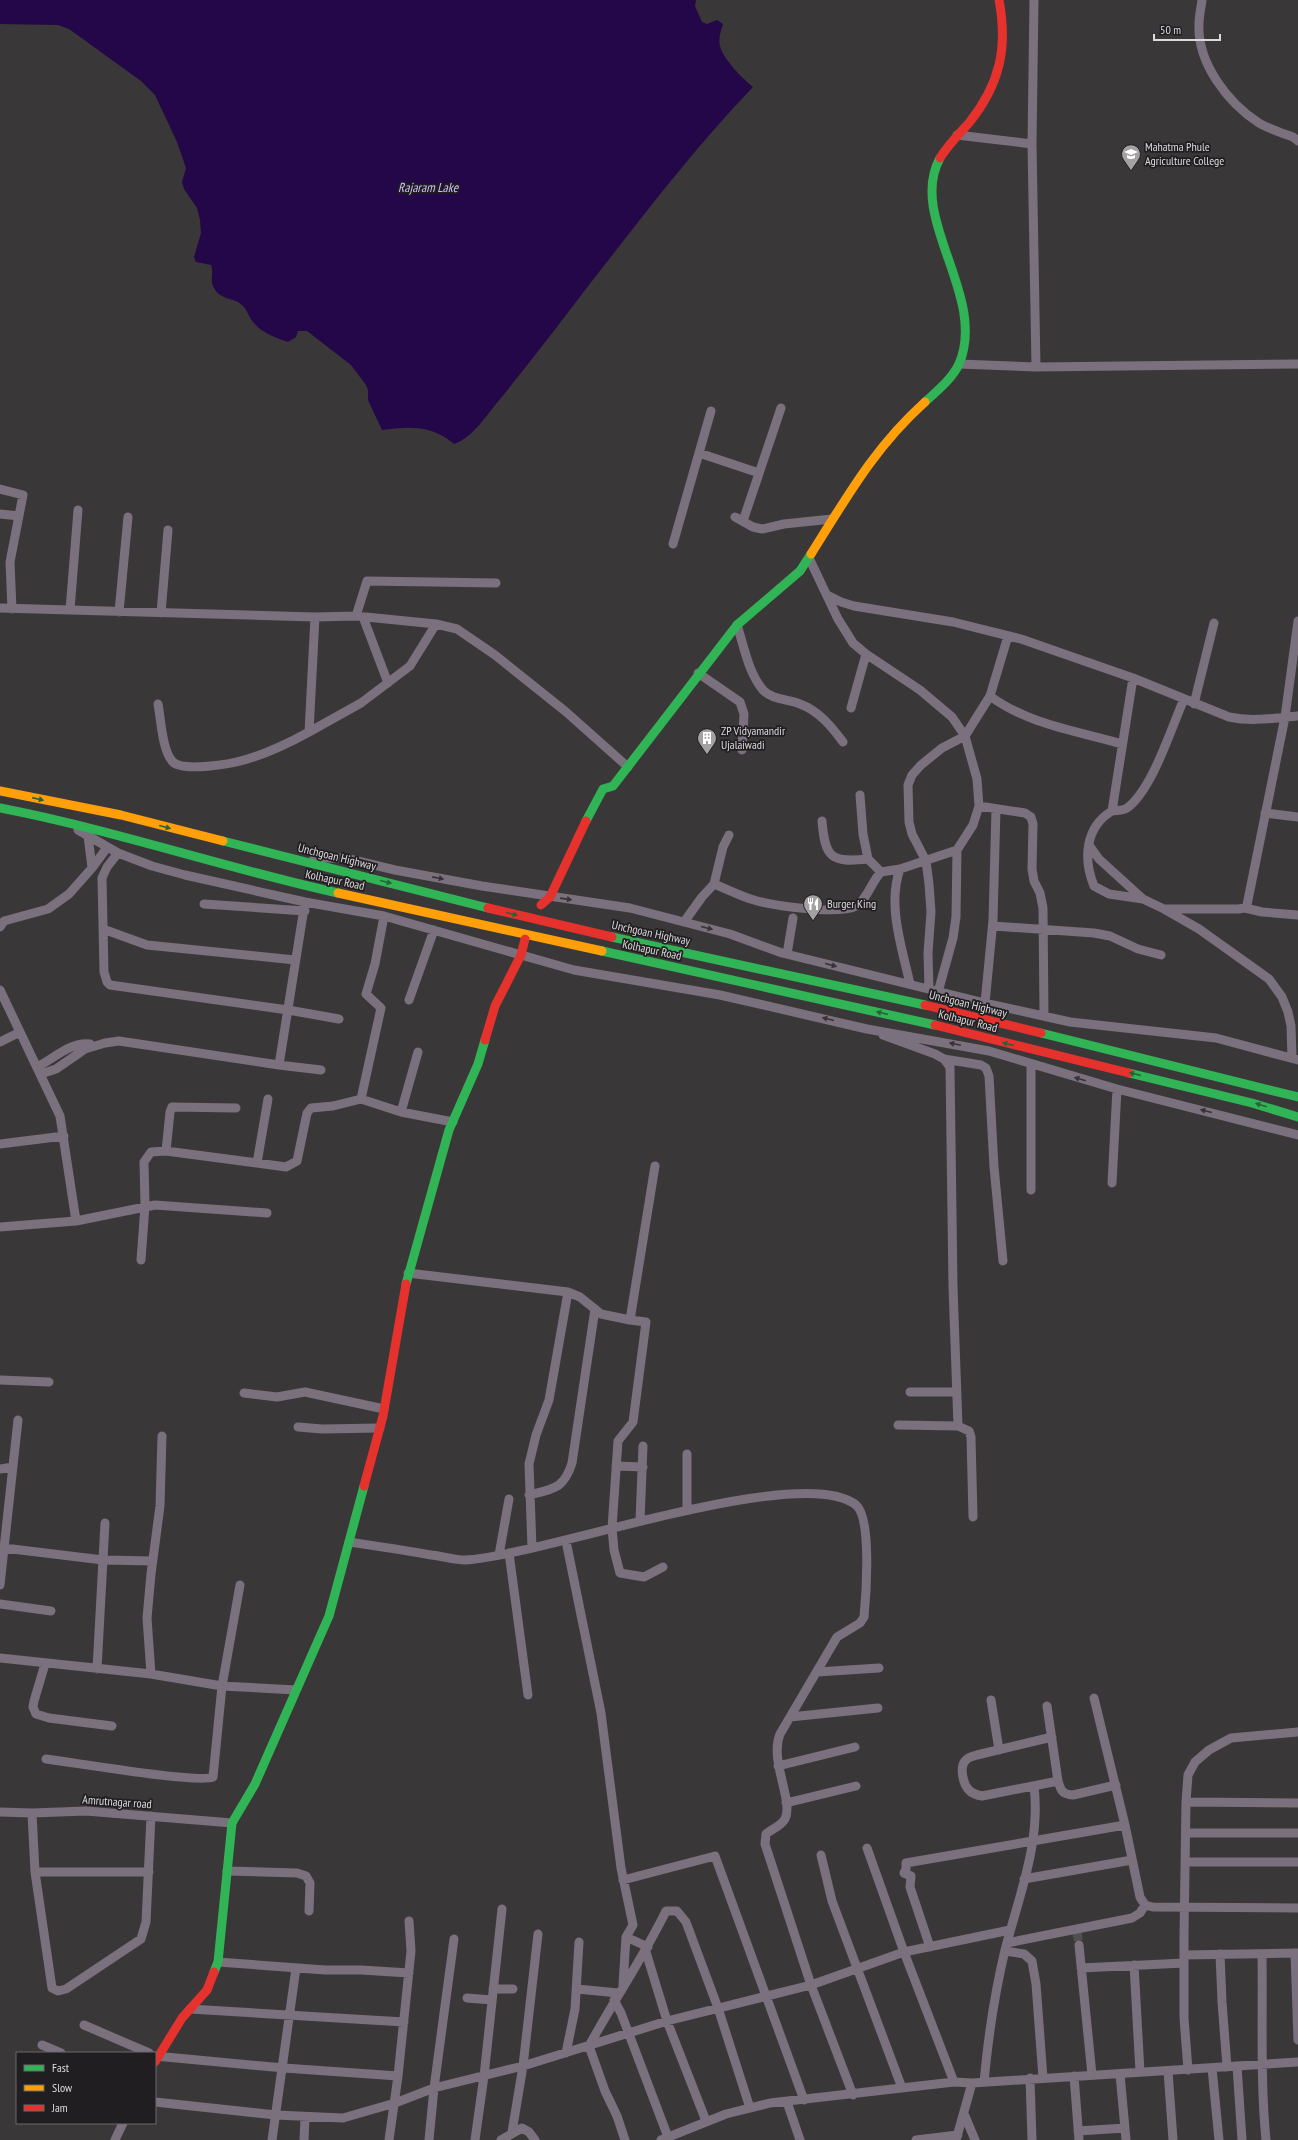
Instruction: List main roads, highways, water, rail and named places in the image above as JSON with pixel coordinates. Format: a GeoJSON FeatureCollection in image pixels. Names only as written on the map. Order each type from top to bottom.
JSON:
{"type":"FeatureCollection","features":[{"type":"Feature","properties":{"kind":"main road"},"geometry":{"type":"LineString","coordinates":[[541,905],[550,897],[572,847],[603,789],[613,786],[698,673],[750,610],[775,594],[800,571],[832,519],[878,450],[941,387],[959,364],[963,339],[963,311],[959,288],[944,243],[930,186],[933,172],[942,155],[993,86],[1004,49],[1003,17],[999,0]]}},
{"type":"Feature","properties":{"kind":"main road","name":"Unchgoan Highway"},"geometry":{"type":"LineString","coordinates":[[0,791],[121,815],[549,923],[912,1002],[1298,1098]]}},
{"type":"Feature","properties":{"kind":"main road","name":"Kolhapur Road"},"geometry":{"type":"LineString","coordinates":[[0,808],[63,820],[266,877],[919,1021],[1252,1103],[1298,1117]]}},
{"type":"Feature","properties":{"kind":"main road"},"geometry":{"type":"LineString","coordinates":[[156,2058],[182,2018],[207,1990],[218,1962],[232,1823],[255,1784],[329,1616],[380,1428],[408,1273],[452,1122],[478,1064],[495,1006],[521,955],[525,939]]}},
{"type":"Feature","properties":{"kind":"water","name":"Rajaram Lake"},"geometry":{"type":"Polygon","coordinates":[[[0,0],[696,0],[695,6],[702,22],[707,24],[717,20],[723,24],[719,40],[722,51],[734,68],[753,87],[711,133],[670,182],[480,424],[468,436],[454,444],[438,433],[420,428],[382,430],[368,400],[368,390],[366,385],[351,365],[307,331],[298,331],[296,337],[288,342],[274,337],[257,327],[244,307],[236,301],[224,297],[216,291],[212,283],[211,265],[196,262],[194,257],[201,233],[200,220],[197,208],[184,189],[182,182],[186,168],[177,142],[155,95],[141,81],[69,29],[58,25],[0,24],[0,0]]]}},
{"type":"Feature","properties":{"kind":"tunnel"},"geometry":{"type":"LineString","coordinates":[[1077,1932],[1079,1945]]}},
{"type":"Feature","properties":{"kind":"place","name":"Mahatma Phule Agriculture College"},"geometry":{"type":"Point","coordinates":[1131,171]}},
{"type":"Feature","properties":{"kind":"place","name":"ZP Vidyamandir Ujalaiwadi"},"geometry":{"type":"Point","coordinates":[707,755]}},
{"type":"Feature","properties":{"kind":"place","name":"Burger King"},"geometry":{"type":"Point","coordinates":[813,921]}}]}
